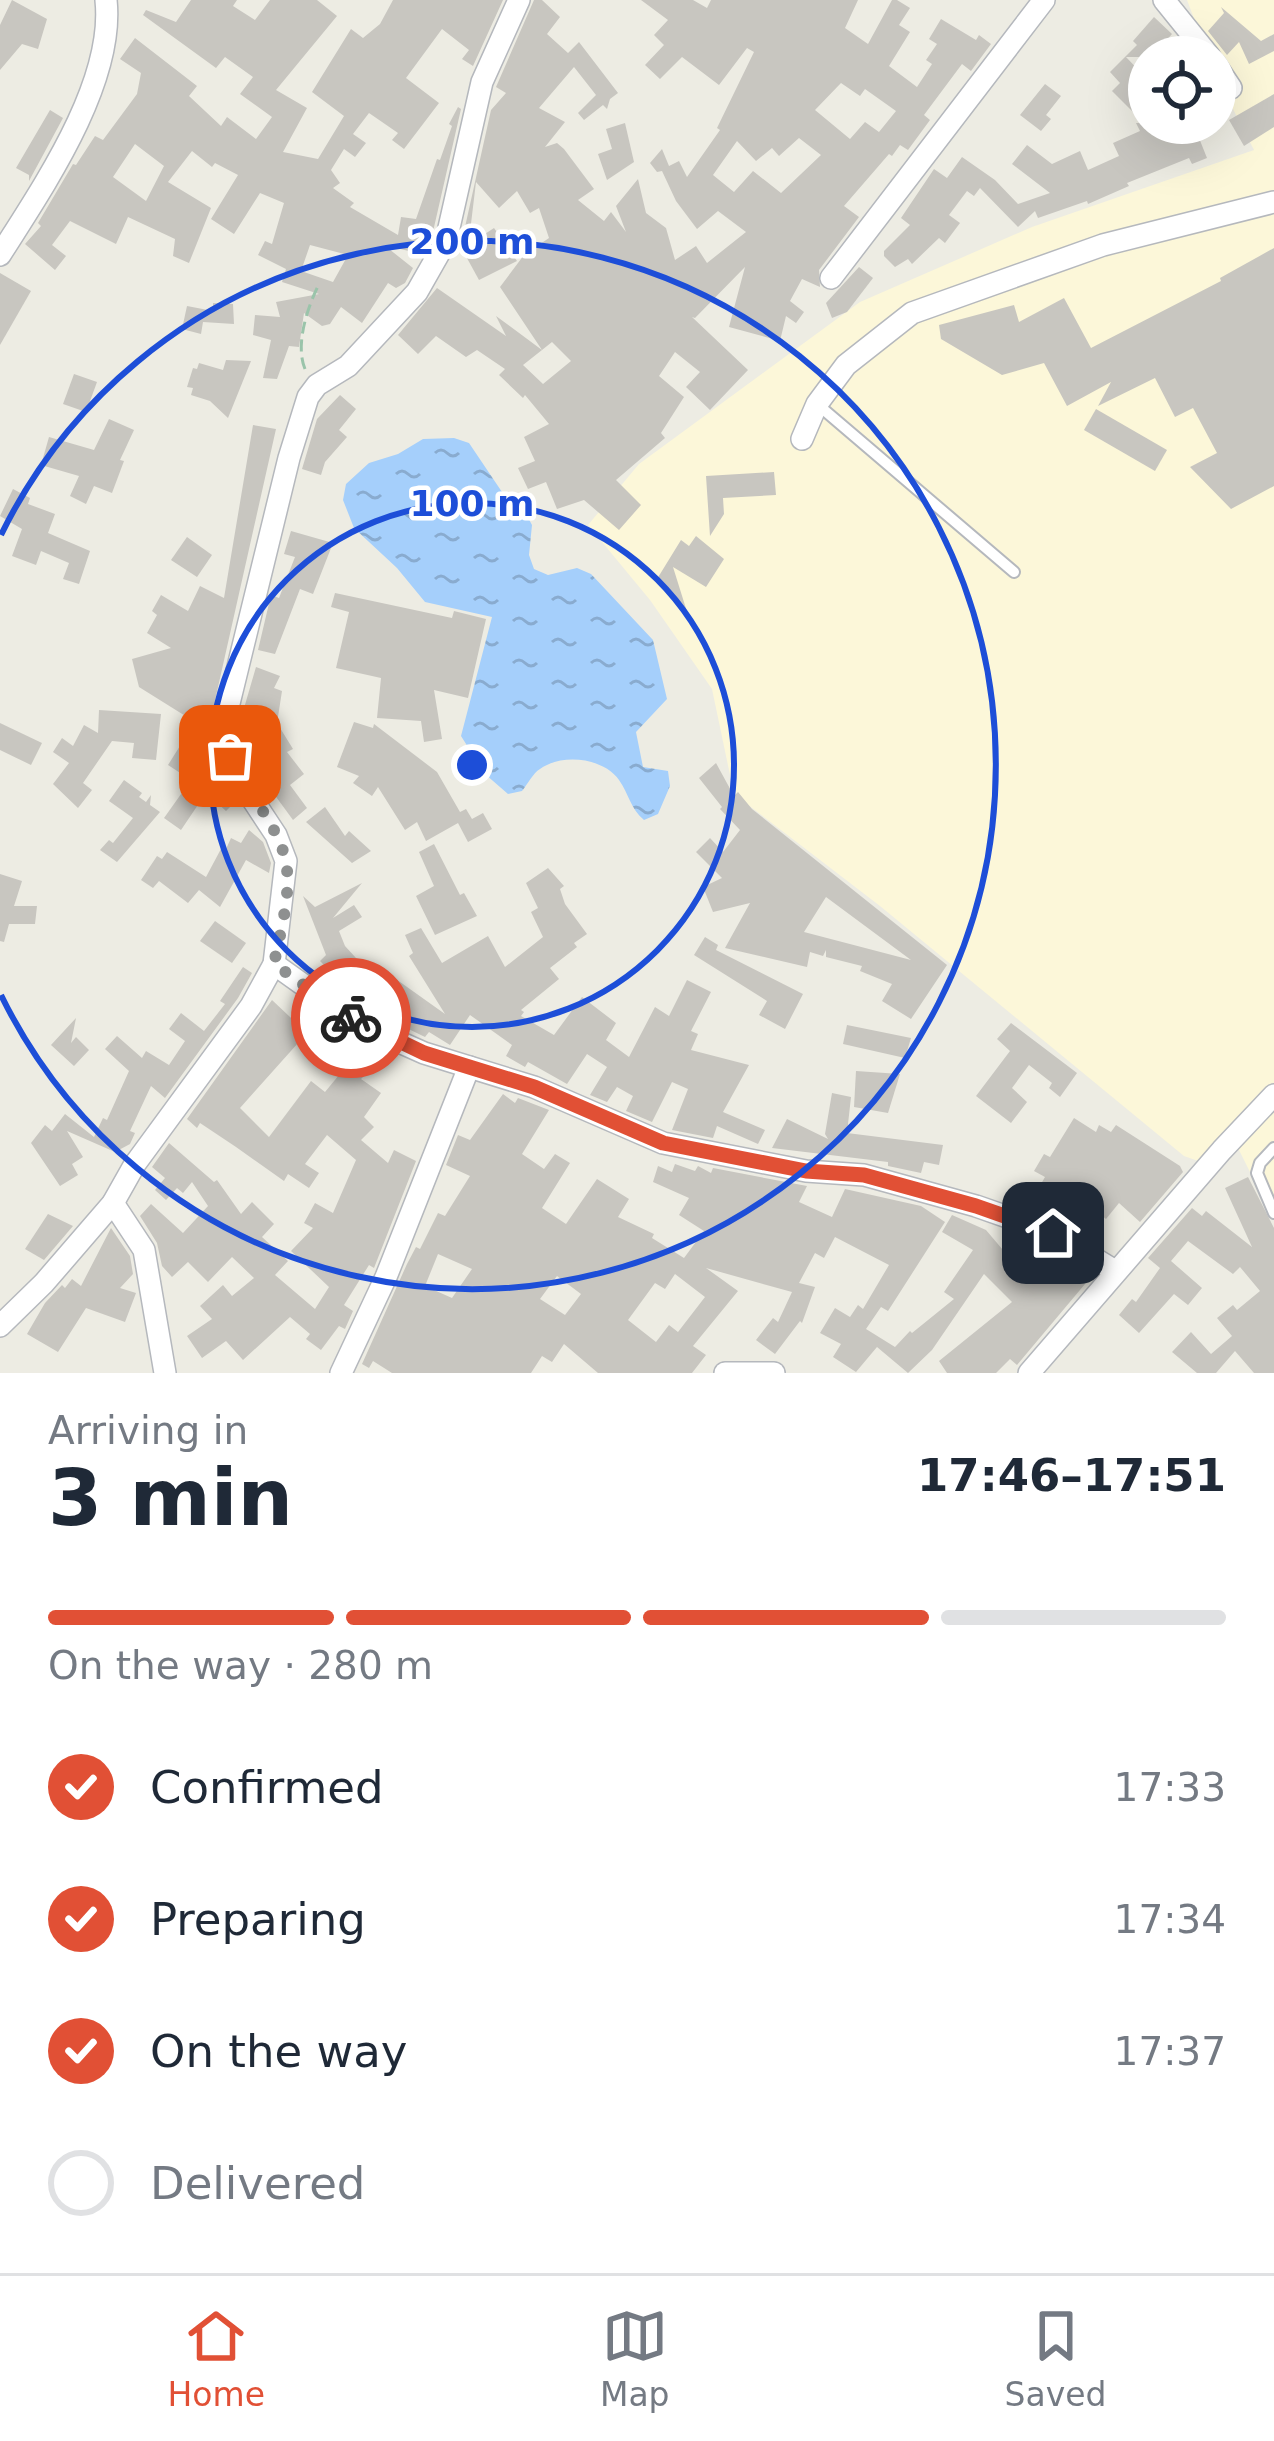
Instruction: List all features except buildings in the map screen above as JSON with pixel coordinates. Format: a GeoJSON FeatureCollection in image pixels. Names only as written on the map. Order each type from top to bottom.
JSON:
{"type":"FeatureCollection","features":[{"type":"Feature","properties":{"kind":"street"},"geometry":{"type":"LineString","coordinates":[[0,255],[70,136],[89,91],[102,53],[106,0]]}},
{"type":"Feature","properties":{"kind":"street"},"geometry":{"type":"LineString","coordinates":[[0,1326],[112,1203],[135,1163],[250,1006],[274,964],[286,861],[276,835],[244,788],[223,740],[223,728],[289,458],[308,398],[317,385],[349,366],[417,292],[446,242],[482,82],[518,0]]}},
{"type":"Feature","properties":{"kind":"street"},"geometry":{"type":"LineString","coordinates":[[832,278],[1044,0]]}},
{"type":"Feature","properties":{"kind":"street"},"geometry":{"type":"LineString","coordinates":[[1164,0],[1193,36]]}},
{"type":"Feature","properties":{"kind":"street"},"geometry":{"type":"LineString","coordinates":[[802,439],[817,404],[846,365],[912,314],[1103,245],[1274,202]]}},
{"type":"Feature","properties":{"kind":"street"},"geometry":{"type":"LineString","coordinates":[[274,964],[367,1026],[424,1053],[534,1087],[663,1143],[806,1171],[864,1175],[976,1206],[1053,1233],[1115,1271]]}},
{"type":"Feature","properties":{"kind":"street"},"geometry":{"type":"LineString","coordinates":[[344,1372],[469,1067]]}},
{"type":"Feature","properties":{"kind":"street"},"geometry":{"type":"LineString","coordinates":[[1029,1373],[1274,1096]]}},
{"type":"Feature","properties":{"kind":"street"},"geometry":{"type":"LineString","coordinates":[[112,1203],[144,1250],[165,1373]]}},
{"type":"Feature","properties":{"kind":"street"},"geometry":{"type":"LineString","coordinates":[[725,1373],[774,1373]]}},
{"type":"Feature","properties":{"kind":"lane"},"geometry":{"type":"LineString","coordinates":[[817,404],[1014,572]]}},
{"type":"Feature","properties":{"kind":"lane"},"geometry":{"type":"LineString","coordinates":[[1274,1148],[1257,1172],[1274,1213]]}},
{"type":"Feature","properties":{"kind":"path"},"geometry":{"type":"LineString","coordinates":[[317,385],[301,359],[309,304],[318,286]]}},
{"type":"Feature","properties":{"kind":"shaded area"},"geometry":{"type":"Polygon","coordinates":[[[1187,0],[1274,0],[1274,1220],[1234,1140],[1201,1162],[1184,1156],[880,906],[734,794],[712,689],[650,600],[588,525],[639,464],[860,302],[1032,227],[1254,150],[1236,115],[1236,36],[1201,36],[1187,0]]]}},
{"type":"Feature","properties":{"kind":"water"},"geometry":{"type":"Polygon","coordinates":[[[454,438],[469,443],[502,492],[525,512],[532,525],[529,555],[534,569],[548,575],[577,568],[591,574],[653,640],[667,699],[636,732],[643,767],[668,771],[670,786],[658,814],[644,820],[612,773],[582,760],[549,764],[522,791],[508,794],[485,774],[461,736],[492,617],[425,602],[354,528],[343,500],[346,484],[369,463],[423,439],[454,438]]]}},
{"type":"Feature","properties":{"kind":"way so far"},"geometry":{"type":"LineString","coordinates":[[230,756],[286,861],[274,964],[351,1018]]}},
{"type":"Feature","properties":{"kind":"route"},"geometry":{"type":"LineString","coordinates":[[351,1018],[424,1053],[534,1087],[663,1143],[806,1171],[864,1175],[1053,1233]]}}]}
